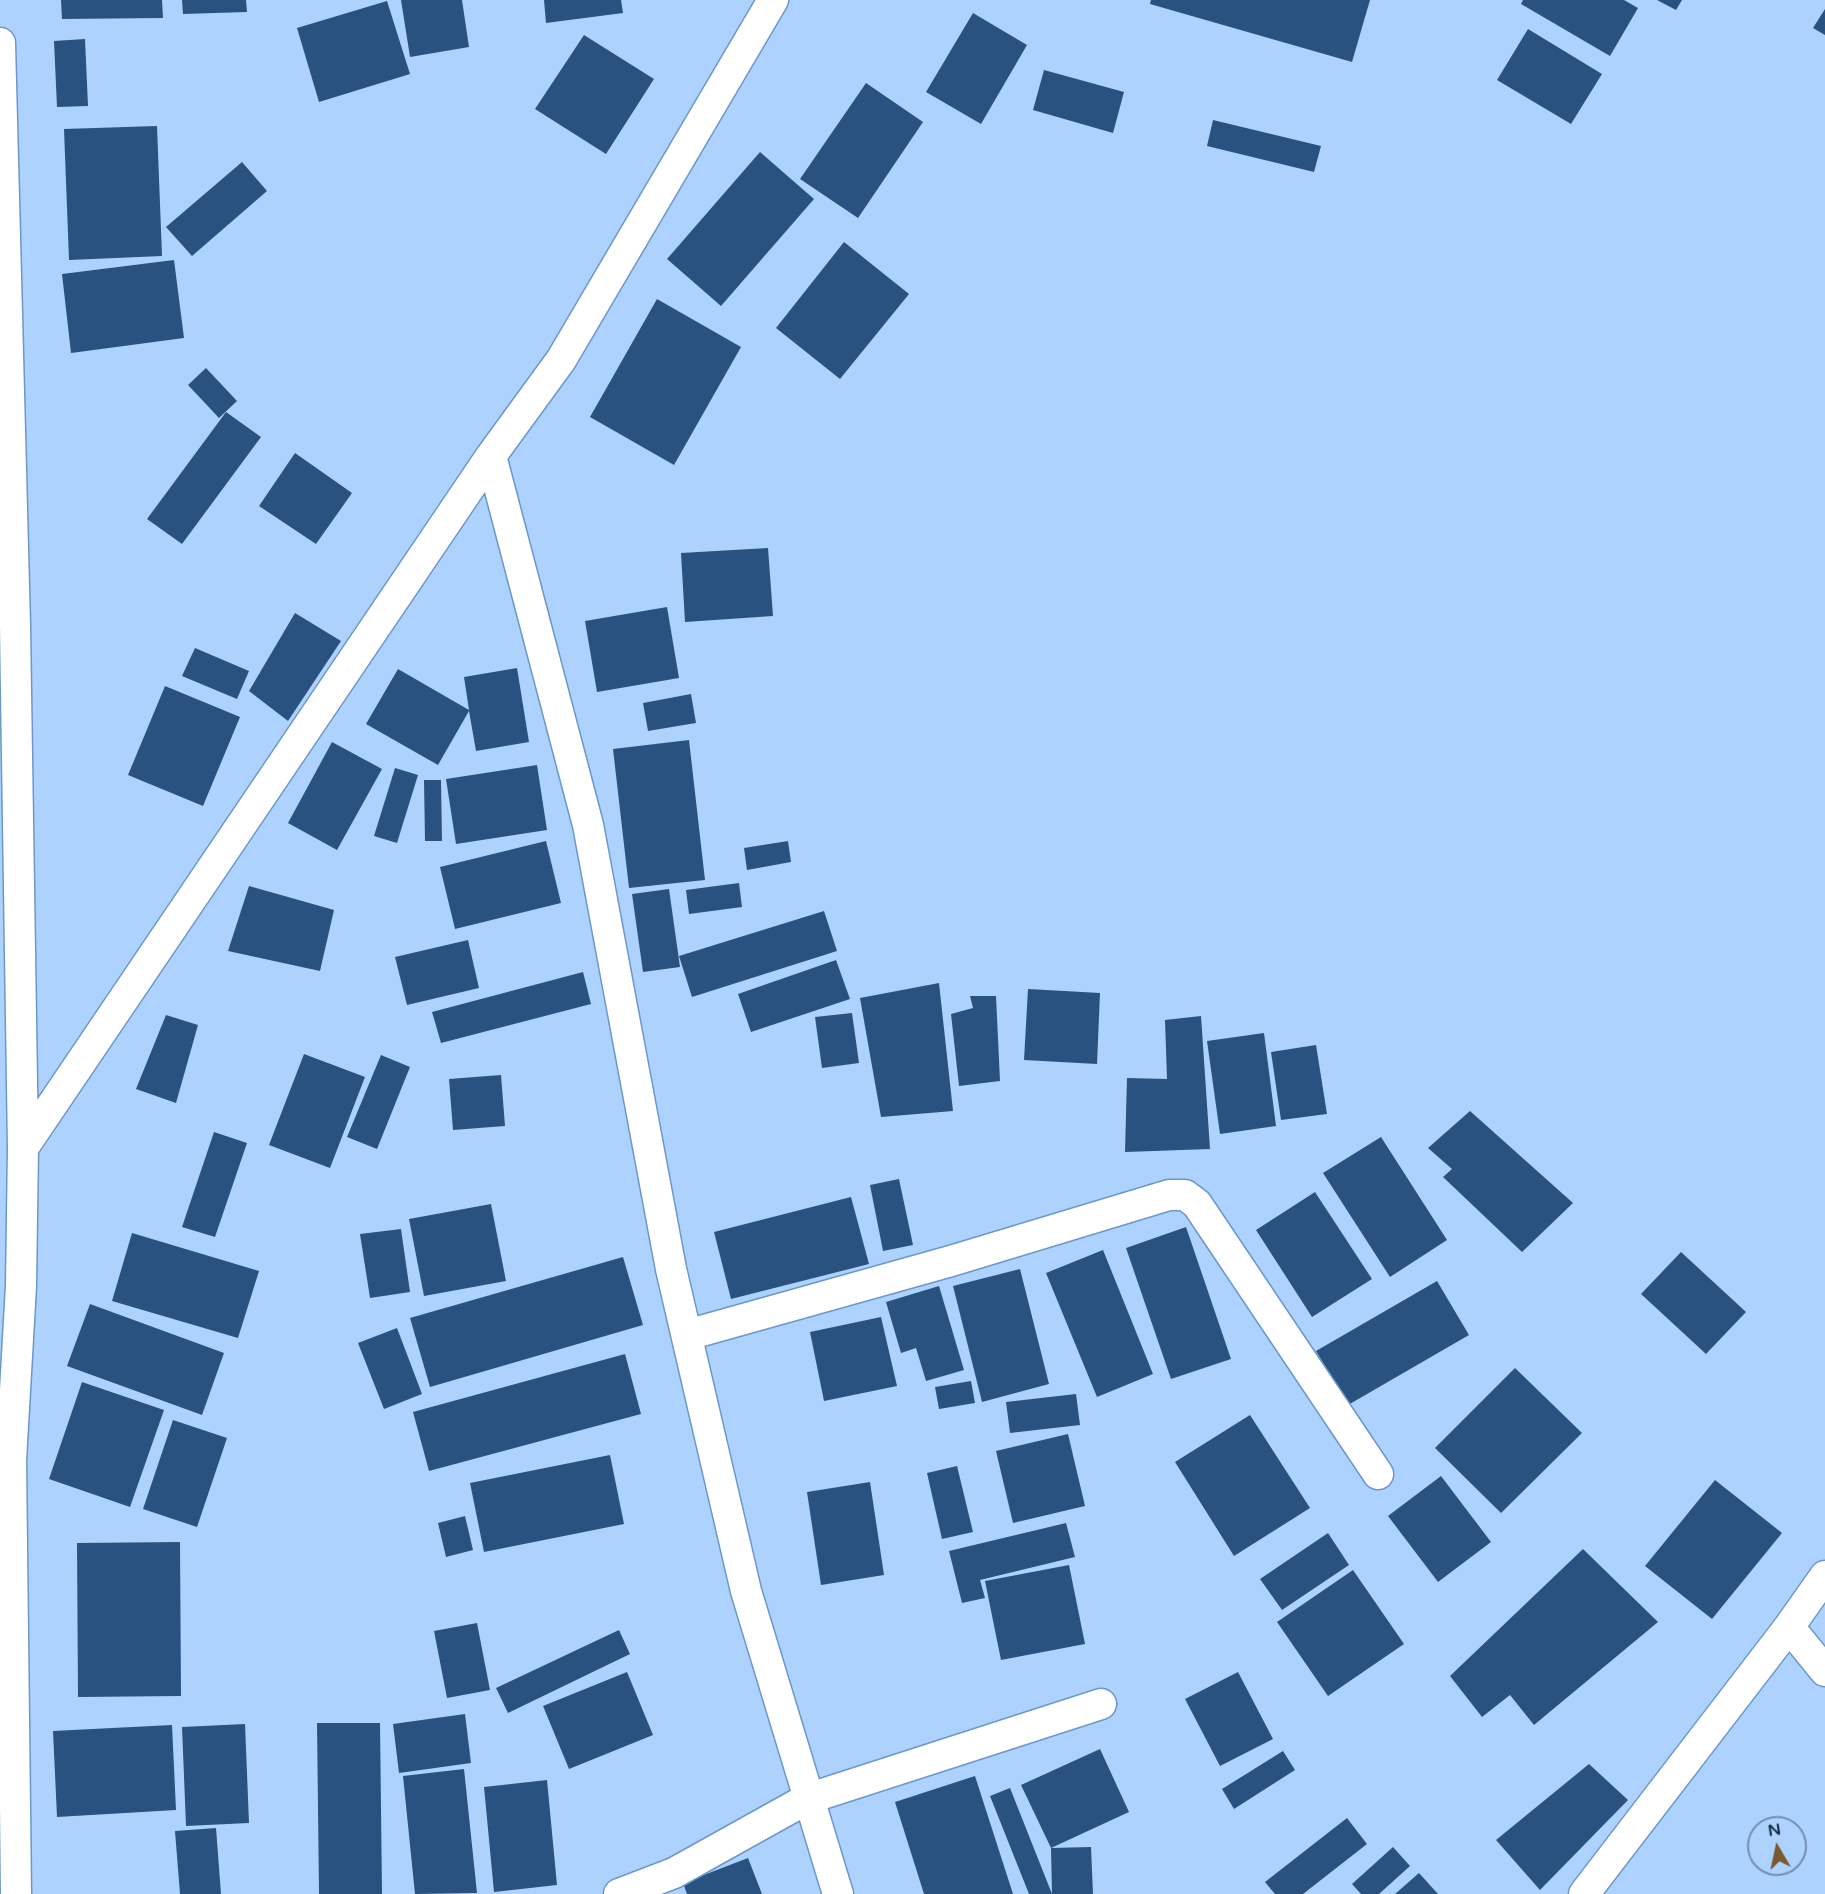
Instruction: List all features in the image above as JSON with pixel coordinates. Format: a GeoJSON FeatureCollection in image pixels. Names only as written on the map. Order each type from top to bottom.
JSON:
{"type":"FeatureCollection","features":[{"type":"Feature","properties":{"kind":"street"},"geometry":{"type":"LineString","coordinates":[[23,1148],[491,456],[561,360],[773,0]]}},
{"type":"Feature","properties":{"kind":"street"},"geometry":{"type":"LineString","coordinates":[[0,43],[15,625],[23,1148],[10,1285],[16,1894]]}},
{"type":"Feature","properties":{"kind":"street"},"geometry":{"type":"LineString","coordinates":[[491,456],[588,825],[671,1269],[746,1592],[807,1799],[838,1894]]}},
{"type":"Feature","properties":{"kind":"street"},"geometry":{"type":"LineString","coordinates":[[687,1335],[951,1261],[1168,1195],[1185,1195],[1197,1203],[1378,1474]]}},
{"type":"Feature","properties":{"kind":"street"},"geometry":{"type":"LineString","coordinates":[[1584,1894],[1789,1627],[1825,1576]]}},
{"type":"Feature","properties":{"kind":"street"},"geometry":{"type":"LineString","coordinates":[[1789,1627],[1825,1671]]}},
{"type":"Feature","properties":{"kind":"street"},"geometry":{"type":"LineString","coordinates":[[619,1894],[674,1873],[807,1799],[1101,1704]]}},
{"type":"Feature","properties":{"kind":"building"},"geometry":{"type":"Polygon","coordinates":[[[61,0],[162,0],[163,18],[62,19],[61,0]]]}},
{"type":"Feature","properties":{"kind":"building"},"geometry":{"type":"Polygon","coordinates":[[[182,0],[246,0],[247,12],[183,14],[182,0]]]}},
{"type":"Feature","properties":{"kind":"building"},"geometry":{"type":"Polygon","coordinates":[[[401,0],[462,0],[469,47],[410,57],[401,0]]]}},
{"type":"Feature","properties":{"kind":"building"},"geometry":{"type":"Polygon","coordinates":[[[544,0],[621,0],[623,13],[546,23],[544,0]]]}},
{"type":"Feature","properties":{"kind":"building"},"geometry":{"type":"Polygon","coordinates":[[[1151,0],[1370,0],[1352,62],[1150,4],[1151,0]]]}},
{"type":"Feature","properties":{"kind":"building"},"geometry":{"type":"Polygon","coordinates":[[[1523,0],[1624,0],[1638,8],[1610,56],[1521,4],[1523,0]]]}},
{"type":"Feature","properties":{"kind":"building"},"geometry":{"type":"Polygon","coordinates":[[[1657,0],[1682,0],[1676,10],[1657,0]]]}},
{"type":"Feature","properties":{"kind":"building"},"geometry":{"type":"Polygon","coordinates":[[[387,1],[410,74],[319,102],[297,28],[387,1]]]}},
{"type":"Feature","properties":{"kind":"building"},"geometry":{"type":"Polygon","coordinates":[[[1825,9],[1825,35],[1813,28],[1825,9]]]}},
{"type":"Feature","properties":{"kind":"building"},"geometry":{"type":"Polygon","coordinates":[[[973,13],[1027,45],[981,124],[926,92],[973,13]]]}},
{"type":"Feature","properties":{"kind":"building"},"geometry":{"type":"Polygon","coordinates":[[[1528,29],[1602,74],[1571,124],[1497,80],[1528,29]]]}},
{"type":"Feature","properties":{"kind":"building"},"geometry":{"type":"Polygon","coordinates":[[[584,35],[654,79],[606,154],[535,109],[584,35]]]}},
{"type":"Feature","properties":{"kind":"building"},"geometry":{"type":"Polygon","coordinates":[[[85,39],[88,106],[57,107],[54,41],[85,39]]]}},
{"type":"Feature","properties":{"kind":"building"},"geometry":{"type":"Polygon","coordinates":[[[1044,70],[1124,92],[1113,133],[1033,110],[1044,70]]]}},
{"type":"Feature","properties":{"kind":"building"},"geometry":{"type":"Polygon","coordinates":[[[866,83],[923,122],[858,218],[800,179],[866,83]]]}},
{"type":"Feature","properties":{"kind":"building"},"geometry":{"type":"Polygon","coordinates":[[[1213,120],[1321,146],[1314,172],[1207,146],[1213,120]]]}},
{"type":"Feature","properties":{"kind":"building"},"geometry":{"type":"Polygon","coordinates":[[[157,126],[162,256],[69,260],[64,129],[157,126]]]}},
{"type":"Feature","properties":{"kind":"building"},"geometry":{"type":"Polygon","coordinates":[[[760,152],[814,199],[721,306],[667,259],[760,152]]]}},
{"type":"Feature","properties":{"kind":"building"},"geometry":{"type":"Polygon","coordinates":[[[242,162],[267,191],[192,256],[166,227],[242,162]]]}},
{"type":"Feature","properties":{"kind":"building"},"geometry":{"type":"Polygon","coordinates":[[[844,242],[909,294],[840,379],[776,328],[844,242]]]}},
{"type":"Feature","properties":{"kind":"building"},"geometry":{"type":"Polygon","coordinates":[[[174,260],[184,338],[71,353],[62,274],[174,260]]]}},
{"type":"Feature","properties":{"kind":"building"},"geometry":{"type":"Polygon","coordinates":[[[657,299],[741,347],[674,465],[590,417],[657,299]]]}},
{"type":"Feature","properties":{"kind":"building"},"geometry":{"type":"Polygon","coordinates":[[[206,368],[237,401],[219,418],[188,385],[206,368]]]}},
{"type":"Feature","properties":{"kind":"building"},"geometry":{"type":"Polygon","coordinates":[[[226,412],[261,437],[182,544],[147,519],[226,412]]]}},
{"type":"Feature","properties":{"kind":"building"},"geometry":{"type":"Polygon","coordinates":[[[295,453],[352,493],[316,544],[259,506],[295,453]]]}},
{"type":"Feature","properties":{"kind":"building"},"geometry":{"type":"Polygon","coordinates":[[[768,548],[773,616],[685,622],[681,553],[768,548]]]}},
{"type":"Feature","properties":{"kind":"building"},"geometry":{"type":"Polygon","coordinates":[[[667,607],[679,678],[597,692],[585,621],[667,607]]]}},
{"type":"Feature","properties":{"kind":"building"},"geometry":{"type":"Polygon","coordinates":[[[295,613],[341,641],[288,721],[249,691],[295,613]]]}},
{"type":"Feature","properties":{"kind":"building"},"geometry":{"type":"Polygon","coordinates":[[[195,648],[249,671],[237,699],[182,676],[195,648]]]}},
{"type":"Feature","properties":{"kind":"building"},"geometry":{"type":"Polygon","coordinates":[[[517,668],[529,742],[476,751],[469,711],[438,765],[366,724],[398,669],[469,710],[464,677],[517,668]]]}},
{"type":"Feature","properties":{"kind":"building"},"geometry":{"type":"Polygon","coordinates":[[[165,686],[240,717],[203,806],[128,775],[165,686]]]}},
{"type":"Feature","properties":{"kind":"building"},"geometry":{"type":"Polygon","coordinates":[[[691,694],[696,723],[648,731],[643,703],[691,694]]]}},
{"type":"Feature","properties":{"kind":"building"},"geometry":{"type":"Polygon","coordinates":[[[689,740],[705,880],[629,888],[613,749],[689,740]]]}},
{"type":"Feature","properties":{"kind":"building"},"geometry":{"type":"Polygon","coordinates":[[[332,742],[382,769],[337,850],[288,823],[332,742]]]}},
{"type":"Feature","properties":{"kind":"building"},"geometry":{"type":"Polygon","coordinates":[[[537,765],[547,830],[456,844],[446,779],[537,765]]]}},
{"type":"Feature","properties":{"kind":"building"},"geometry":{"type":"Polygon","coordinates":[[[395,768],[418,775],[397,843],[374,836],[395,768]]]}},
{"type":"Feature","properties":{"kind":"building"},"geometry":{"type":"Polygon","coordinates":[[[424,780],[441,780],[442,841],[425,841],[424,780]]]}},
{"type":"Feature","properties":{"kind":"building"},"geometry":{"type":"Polygon","coordinates":[[[546,841],[561,903],[455,929],[440,867],[546,841]]]}},
{"type":"Feature","properties":{"kind":"building"},"geometry":{"type":"Polygon","coordinates":[[[788,841],[791,862],[747,870],[744,848],[788,841]]]}},
{"type":"Feature","properties":{"kind":"building"},"geometry":{"type":"Polygon","coordinates":[[[739,883],[742,907],[689,914],[686,890],[739,883]]]}},
{"type":"Feature","properties":{"kind":"building"},"geometry":{"type":"Polygon","coordinates":[[[249,886],[334,910],[320,971],[228,951],[249,886]]]}},
{"type":"Feature","properties":{"kind":"building"},"geometry":{"type":"Polygon","coordinates":[[[669,889],[680,967],[643,972],[632,894],[669,889]]]}},
{"type":"Feature","properties":{"kind":"building"},"geometry":{"type":"Polygon","coordinates":[[[824,911],[837,951],[692,997],[679,956],[824,911]]]}},
{"type":"Feature","properties":{"kind":"building"},"geometry":{"type":"Polygon","coordinates":[[[468,940],[479,988],[407,1005],[395,957],[468,940]]]}},
{"type":"Feature","properties":{"kind":"building"},"geometry":{"type":"Polygon","coordinates":[[[836,960],[850,999],[751,1032],[738,994],[836,960]]]}},
{"type":"Feature","properties":{"kind":"building"},"geometry":{"type":"Polygon","coordinates":[[[583,972],[591,1004],[441,1043],[432,1012],[583,972]]]}},
{"type":"Feature","properties":{"kind":"building"},"geometry":{"type":"Polygon","coordinates":[[[939,983],[953,1111],[881,1117],[860,998],[939,983]]]}},
{"type":"Feature","properties":{"kind":"building"},"geometry":{"type":"Polygon","coordinates":[[[1028,989],[1100,993],[1097,1064],[1024,1060],[1028,989]]]}},
{"type":"Feature","properties":{"kind":"building"},"geometry":{"type":"Polygon","coordinates":[[[970,996],[996,996],[1000,1081],[959,1086],[951,1014],[973,1008],[970,996]]]}},
{"type":"Feature","properties":{"kind":"building"},"geometry":{"type":"Polygon","coordinates":[[[852,1013],[859,1063],[822,1068],[815,1017],[852,1013]]]}},
{"type":"Feature","properties":{"kind":"building"},"geometry":{"type":"Polygon","coordinates":[[[166,1015],[198,1025],[176,1103],[136,1089],[166,1015]]]}},
{"type":"Feature","properties":{"kind":"building"},"geometry":{"type":"Polygon","coordinates":[[[1201,1016],[1210,1149],[1125,1152],[1127,1078],[1167,1079],[1165,1020],[1201,1016]]]}},
{"type":"Feature","properties":{"kind":"building"},"geometry":{"type":"Polygon","coordinates":[[[1264,1033],[1276,1126],[1220,1134],[1207,1041],[1264,1033]]]}},
{"type":"Feature","properties":{"kind":"building"},"geometry":{"type":"Polygon","coordinates":[[[1316,1045],[1327,1114],[1281,1120],[1271,1052],[1316,1045]]]}},
{"type":"Feature","properties":{"kind":"building"},"geometry":{"type":"Polygon","coordinates":[[[304,1054],[365,1077],[330,1168],[269,1145],[304,1054]]]}},
{"type":"Feature","properties":{"kind":"building"},"geometry":{"type":"Polygon","coordinates":[[[381,1055],[410,1067],[377,1149],[347,1137],[381,1055]]]}},
{"type":"Feature","properties":{"kind":"building"},"geometry":{"type":"Polygon","coordinates":[[[501,1075],[505,1126],[453,1130],[449,1079],[501,1075]]]}},
{"type":"Feature","properties":{"kind":"building"},"geometry":{"type":"Polygon","coordinates":[[[1470,1111],[1573,1203],[1522,1252],[1443,1177],[1452,1169],[1428,1148],[1470,1111]]]}},
{"type":"Feature","properties":{"kind":"building"},"geometry":{"type":"Polygon","coordinates":[[[214,1132],[247,1143],[215,1237],[182,1227],[214,1132]]]}},
{"type":"Feature","properties":{"kind":"building"},"geometry":{"type":"Polygon","coordinates":[[[1381,1137],[1447,1240],[1390,1277],[1323,1173],[1381,1137]]]}},
{"type":"Feature","properties":{"kind":"building"},"geometry":{"type":"Polygon","coordinates":[[[899,1179],[913,1245],[883,1251],[870,1185],[899,1179]]]}},
{"type":"Feature","properties":{"kind":"building"},"geometry":{"type":"Polygon","coordinates":[[[1315,1192],[1372,1279],[1312,1317],[1256,1230],[1315,1192]]]}},
{"type":"Feature","properties":{"kind":"building"},"geometry":{"type":"Polygon","coordinates":[[[851,1197],[869,1264],[731,1299],[714,1232],[851,1197]]]}},
{"type":"Feature","properties":{"kind":"building"},"geometry":{"type":"Polygon","coordinates":[[[491,1204],[506,1281],[424,1296],[409,1219],[491,1204]]]}},
{"type":"Feature","properties":{"kind":"building"},"geometry":{"type":"Polygon","coordinates":[[[1186,1227],[1231,1359],[1171,1379],[1126,1248],[1186,1227]]]}},
{"type":"Feature","properties":{"kind":"building"},"geometry":{"type":"Polygon","coordinates":[[[401,1229],[410,1292],[370,1298],[360,1234],[401,1229]]]}},
{"type":"Feature","properties":{"kind":"building"},"geometry":{"type":"Polygon","coordinates":[[[132,1233],[259,1271],[238,1338],[112,1301],[132,1233]]]}},
{"type":"Feature","properties":{"kind":"building"},"geometry":{"type":"Polygon","coordinates":[[[1103,1250],[1153,1374],[1097,1397],[1046,1273],[1103,1250]]]}},
{"type":"Feature","properties":{"kind":"building"},"geometry":{"type":"Polygon","coordinates":[[[1681,1252],[1746,1312],[1706,1354],[1641,1294],[1681,1252]]]}},
{"type":"Feature","properties":{"kind":"building"},"geometry":{"type":"Polygon","coordinates":[[[623,1257],[643,1325],[430,1387],[410,1318],[623,1257]]]}},
{"type":"Feature","properties":{"kind":"building"},"geometry":{"type":"Polygon","coordinates":[[[1020,1269],[1049,1384],[982,1402],[953,1286],[1020,1269]]]}},
{"type":"Feature","properties":{"kind":"building"},"geometry":{"type":"Polygon","coordinates":[[[1437,1281],[1469,1335],[1348,1405],[1316,1351],[1437,1281]]]}},
{"type":"Feature","properties":{"kind":"building"},"geometry":{"type":"Polygon","coordinates":[[[939,1286],[964,1370],[926,1381],[916,1348],[901,1353],[886,1302],[939,1286]]]}},
{"type":"Feature","properties":{"kind":"building"},"geometry":{"type":"Polygon","coordinates":[[[90,1304],[224,1353],[202,1415],[67,1366],[90,1304]]]}},
{"type":"Feature","properties":{"kind":"building"},"geometry":{"type":"Polygon","coordinates":[[[881,1317],[897,1386],[824,1401],[810,1332],[881,1317]]]}},
{"type":"Feature","properties":{"kind":"building"},"geometry":{"type":"Polygon","coordinates":[[[397,1328],[422,1394],[384,1409],[358,1343],[397,1328]]]}},
{"type":"Feature","properties":{"kind":"building"},"geometry":{"type":"Polygon","coordinates":[[[625,1354],[641,1414],[429,1471],[413,1412],[625,1354]]]}},
{"type":"Feature","properties":{"kind":"building"},"geometry":{"type":"Polygon","coordinates":[[[1515,1368],[1582,1433],[1501,1513],[1435,1448],[1515,1368]]]}},
{"type":"Feature","properties":{"kind":"building"},"geometry":{"type":"Polygon","coordinates":[[[971,1381],[975,1403],[939,1409],[935,1387],[971,1381]]]}},
{"type":"Feature","properties":{"kind":"building"},"geometry":{"type":"Polygon","coordinates":[[[82,1382],[164,1410],[130,1507],[49,1479],[82,1382]]]}},
{"type":"Feature","properties":{"kind":"building"},"geometry":{"type":"Polygon","coordinates":[[[1076,1394],[1080,1425],[1010,1433],[1006,1402],[1076,1394]]]}},
{"type":"Feature","properties":{"kind":"building"},"geometry":{"type":"Polygon","coordinates":[[[1250,1415],[1310,1508],[1234,1556],[1175,1462],[1250,1415]]]}},
{"type":"Feature","properties":{"kind":"building"},"geometry":{"type":"Polygon","coordinates":[[[173,1420],[227,1438],[197,1527],[143,1509],[173,1420]]]}},
{"type":"Feature","properties":{"kind":"building"},"geometry":{"type":"Polygon","coordinates":[[[1068,1434],[1085,1506],[1013,1523],[996,1451],[1068,1434]]]}},
{"type":"Feature","properties":{"kind":"building"},"geometry":{"type":"Polygon","coordinates":[[[610,1455],[624,1524],[484,1552],[470,1483],[610,1455]]]}},
{"type":"Feature","properties":{"kind":"building"},"geometry":{"type":"Polygon","coordinates":[[[957,1466],[973,1532],[942,1539],[927,1473],[957,1466]]]}},
{"type":"Feature","properties":{"kind":"building"},"geometry":{"type":"Polygon","coordinates":[[[1441,1476],[1491,1542],[1438,1582],[1388,1516],[1441,1476]]]}},
{"type":"Feature","properties":{"kind":"building"},"geometry":{"type":"Polygon","coordinates":[[[1715,1480],[1782,1533],[1712,1619],[1645,1566],[1715,1480]]]}},
{"type":"Feature","properties":{"kind":"building"},"geometry":{"type":"Polygon","coordinates":[[[870,1482],[884,1575],[821,1585],[807,1492],[870,1482]]]}},
{"type":"Feature","properties":{"kind":"building"},"geometry":{"type":"Polygon","coordinates":[[[465,1516],[473,1550],[446,1557],[438,1523],[465,1516]]]}},
{"type":"Feature","properties":{"kind":"building"},"geometry":{"type":"Polygon","coordinates":[[[1066,1523],[1075,1557],[980,1580],[985,1598],[962,1603],[949,1551],[1066,1523]]]}},
{"type":"Feature","properties":{"kind":"building"},"geometry":{"type":"Polygon","coordinates":[[[1328,1533],[1349,1565],[1282,1610],[1260,1579],[1328,1533]]]}},
{"type":"Feature","properties":{"kind":"building"},"geometry":{"type":"Polygon","coordinates":[[[180,1542],[181,1696],[78,1697],[77,1543],[180,1542]]]}},
{"type":"Feature","properties":{"kind":"building"},"geometry":{"type":"Polygon","coordinates":[[[1583,1549],[1658,1622],[1534,1725],[1510,1695],[1482,1717],[1450,1676],[1583,1549]]]}},
{"type":"Feature","properties":{"kind":"building"},"geometry":{"type":"Polygon","coordinates":[[[1069,1565],[1085,1644],[1001,1660],[985,1581],[1069,1565]]]}},
{"type":"Feature","properties":{"kind":"building"},"geometry":{"type":"Polygon","coordinates":[[[1353,1570],[1404,1644],[1328,1696],[1277,1622],[1353,1570]]]}},
{"type":"Feature","properties":{"kind":"building"},"geometry":{"type":"Polygon","coordinates":[[[477,1623],[490,1690],[447,1698],[434,1631],[477,1623]]]}},
{"type":"Feature","properties":{"kind":"building"},"geometry":{"type":"Polygon","coordinates":[[[619,1630],[630,1654],[508,1713],[496,1688],[619,1630]]]}},
{"type":"Feature","properties":{"kind":"building"},"geometry":{"type":"Polygon","coordinates":[[[627,1672],[653,1735],[569,1769],[543,1706],[627,1672]]]}},
{"type":"Feature","properties":{"kind":"building"},"geometry":{"type":"Polygon","coordinates":[[[1238,1672],[1273,1739],[1220,1766],[1185,1699],[1238,1672]]]}},
{"type":"Feature","properties":{"kind":"building"},"geometry":{"type":"Polygon","coordinates":[[[465,1714],[471,1763],[399,1773],[393,1724],[465,1714]]]}},
{"type":"Feature","properties":{"kind":"building"},"geometry":{"type":"Polygon","coordinates":[[[317,1723],[380,1723],[382,1894],[319,1894],[317,1723]]]}},
{"type":"Feature","properties":{"kind":"building"},"geometry":{"type":"Polygon","coordinates":[[[245,1724],[249,1823],[186,1826],[182,1727],[245,1724]]]}},
{"type":"Feature","properties":{"kind":"building"},"geometry":{"type":"Polygon","coordinates":[[[172,1725],[176,1810],[57,1817],[53,1731],[172,1725]]]}},
{"type":"Feature","properties":{"kind":"building"},"geometry":{"type":"Polygon","coordinates":[[[1100,1749],[1129,1812],[1051,1848],[1021,1785],[1100,1749]]]}},
{"type":"Feature","properties":{"kind":"building"},"geometry":{"type":"Polygon","coordinates":[[[1283,1751],[1295,1770],[1234,1809],[1222,1789],[1283,1751]]]}},
{"type":"Feature","properties":{"kind":"building"},"geometry":{"type":"Polygon","coordinates":[[[1589,1764],[1628,1800],[1540,1890],[1496,1840],[1589,1764]]]}},
{"type":"Feature","properties":{"kind":"building"},"geometry":{"type":"Polygon","coordinates":[[[464,1769],[477,1893],[415,1894],[403,1776],[464,1769]]]}},
{"type":"Feature","properties":{"kind":"building"},"geometry":{"type":"Polygon","coordinates":[[[975,1776],[1013,1894],[924,1894],[895,1802],[975,1776]]]}},
{"type":"Feature","properties":{"kind":"building"},"geometry":{"type":"Polygon","coordinates":[[[547,1780],[557,1885],[494,1892],[484,1787],[547,1780]]]}},
{"type":"Feature","properties":{"kind":"building"},"geometry":{"type":"Polygon","coordinates":[[[1010,1788],[1052,1894],[1029,1894],[990,1796],[1010,1788]]]}},
{"type":"Feature","properties":{"kind":"building"},"geometry":{"type":"Polygon","coordinates":[[[1347,1818],[1367,1844],[1303,1894],[1275,1894],[1265,1882],[1347,1818]]]}},
{"type":"Feature","properties":{"kind":"building"},"geometry":{"type":"Polygon","coordinates":[[[216,1828],[221,1894],[180,1894],[175,1831],[216,1828]]]}},
{"type":"Feature","properties":{"kind":"building"},"geometry":{"type":"Polygon","coordinates":[[[1091,1847],[1093,1894],[1052,1894],[1051,1848],[1091,1847]]]}},
{"type":"Feature","properties":{"kind":"building"},"geometry":{"type":"Polygon","coordinates":[[[1393,1847],[1410,1866],[1379,1894],[1361,1894],[1352,1884],[1393,1847]]]}},
{"type":"Feature","properties":{"kind":"building"},"geometry":{"type":"Polygon","coordinates":[[[748,1858],[762,1894],[687,1894],[683,1883],[748,1858]]]}},
{"type":"Feature","properties":{"kind":"building"},"geometry":{"type":"Polygon","coordinates":[[[1419,1873],[1438,1894],[1395,1894],[1419,1873]]]}}]}
